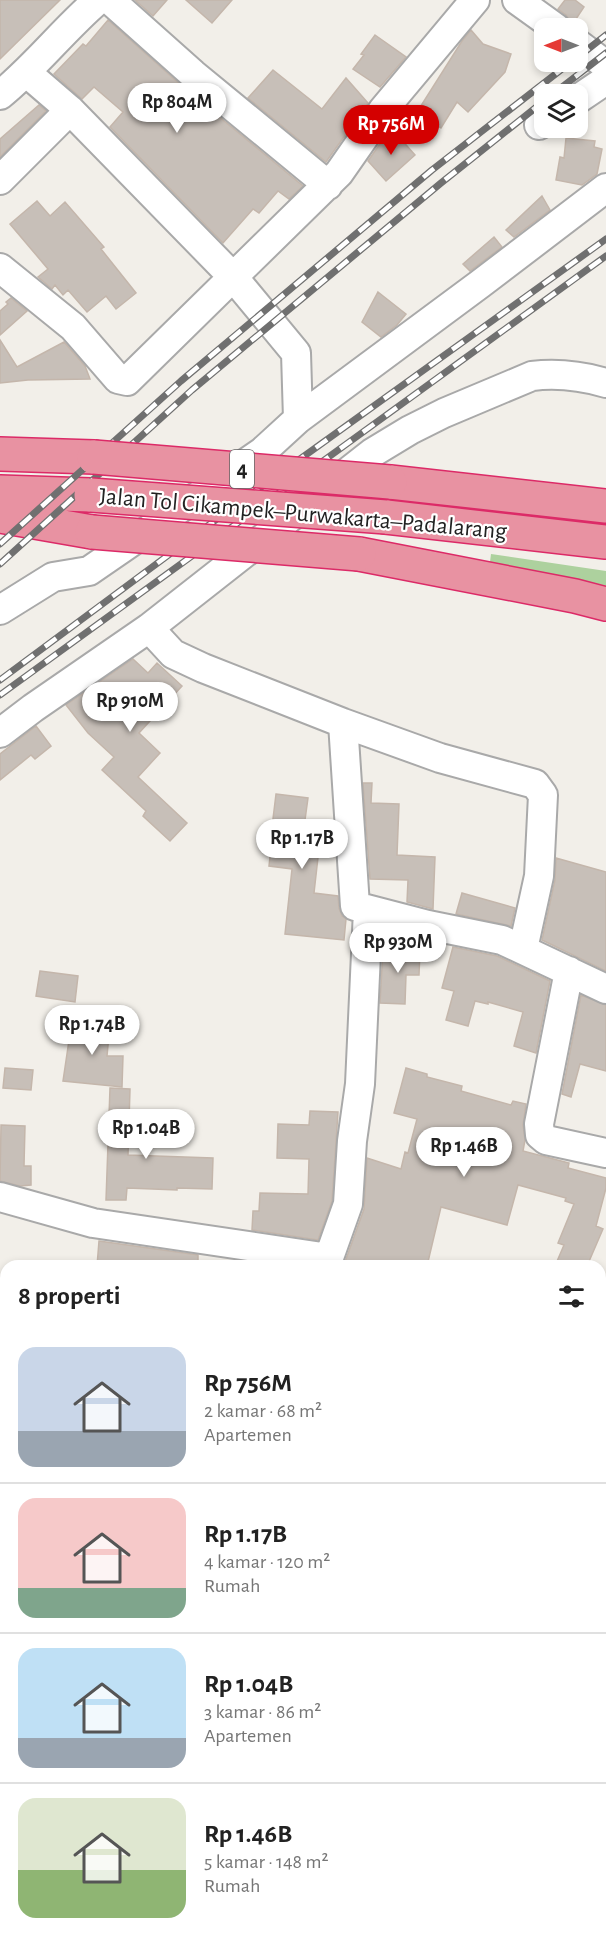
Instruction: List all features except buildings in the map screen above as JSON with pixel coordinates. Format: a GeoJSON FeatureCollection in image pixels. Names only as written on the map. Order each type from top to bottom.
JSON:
{"type":"FeatureCollection","features":[{"type":"Feature","properties":{"kind":"highway","name":"Jalan Tol Cikampek–Purwakarta–Padalarang"},"geometry":{"type":"LineString","coordinates":[[0,454],[94,457],[390,482],[606,506]]}},
{"type":"Feature","properties":{"kind":"highway","name":"Jalan Tol Cikampek–Purwakarta–Padalarang"},"geometry":{"type":"LineString","coordinates":[[0,492],[91,495],[386,517],[606,542]]}},
{"type":"Feature","properties":{"kind":"highway"},"geometry":{"type":"LineString","coordinates":[[0,516],[92,532],[359,554],[606,604]]}},
{"type":"Feature","properties":{"kind":"street"},"geometry":{"type":"LineString","coordinates":[[0,95],[27,73],[54,40],[98,0]]}},
{"type":"Feature","properties":{"kind":"street"},"geometry":{"type":"LineString","coordinates":[[111,0],[193,74],[328,185]]}},
{"type":"Feature","properties":{"kind":"street"},"geometry":{"type":"LineString","coordinates":[[0,268],[73,327],[118,380],[127,381],[328,185],[347,164],[383,110],[475,0]]}},
{"type":"Feature","properties":{"kind":"street"},"geometry":{"type":"LineString","coordinates":[[517,0],[542,18]]}},
{"type":"Feature","properties":{"kind":"street"},"geometry":{"type":"LineString","coordinates":[[588,52],[606,65]]}},
{"type":"Feature","properties":{"kind":"street"},"geometry":{"type":"LineString","coordinates":[[27,73],[70,110],[234,278],[296,353],[297,419]]}},
{"type":"Feature","properties":{"kind":"street"},"geometry":{"type":"LineString","coordinates":[[588,92],[606,80]]}},
{"type":"Feature","properties":{"kind":"street"},"geometry":{"type":"LineString","coordinates":[[0,180],[70,110]]}},
{"type":"Feature","properties":{"kind":"street"},"geometry":{"type":"LineString","coordinates":[[0,610],[53,577],[89,571],[262,452],[297,419],[606,188]]}},
{"type":"Feature","properties":{"kind":"street"},"geometry":{"type":"LineString","coordinates":[[0,733],[149,628],[372,453],[410,430],[532,376],[546,374],[577,376],[606,383]]}},
{"type":"Feature","properties":{"kind":"street"},"geometry":{"type":"LineString","coordinates":[[149,628],[173,654],[223,676],[440,758],[539,787],[543,795],[539,876],[523,949]]}},
{"type":"Feature","properties":{"kind":"street"},"geometry":{"type":"LineString","coordinates":[[344,723],[355,906],[428,925],[502,940],[606,989]]}},
{"type":"Feature","properties":{"kind":"street"},"geometry":{"type":"LineString","coordinates":[[329,1260],[348,1204],[352,1141],[360,1084],[368,910]]}},
{"type":"Feature","properties":{"kind":"street"},"geometry":{"type":"LineString","coordinates":[[569,971],[539,1124],[540,1134],[546,1140],[606,1153]]}},
{"type":"Feature","properties":{"kind":"street"},"geometry":{"type":"LineString","coordinates":[[0,1197],[93,1223],[242,1243],[319,1260]]}},
{"type":"Feature","properties":{"kind":"green space"},"geometry":{"type":"Polygon","coordinates":[[[491,554],[606,571],[606,595],[489,570],[491,554]]]}},
{"type":"Feature","properties":{"kind":"railway"},"geometry":{"type":"LineString","coordinates":[[588,49],[606,35]]}},
{"type":"Feature","properties":{"kind":"railway"},"geometry":{"type":"LineString","coordinates":[[566,84],[606,53]]}},
{"type":"Feature","properties":{"kind":"railway"},"geometry":{"type":"LineString","coordinates":[[0,544],[181,381],[432,170],[558,72]]}},
{"type":"Feature","properties":{"kind":"railway"},"geometry":{"type":"LineString","coordinates":[[0,564],[192,390],[441,183],[534,109]]}},
{"type":"Feature","properties":{"kind":"railway"},"geometry":{"type":"LineString","coordinates":[[0,680],[225,513],[606,239]]}},
{"type":"Feature","properties":{"kind":"railway"},"geometry":{"type":"LineString","coordinates":[[0,695],[606,256]]}}]}
